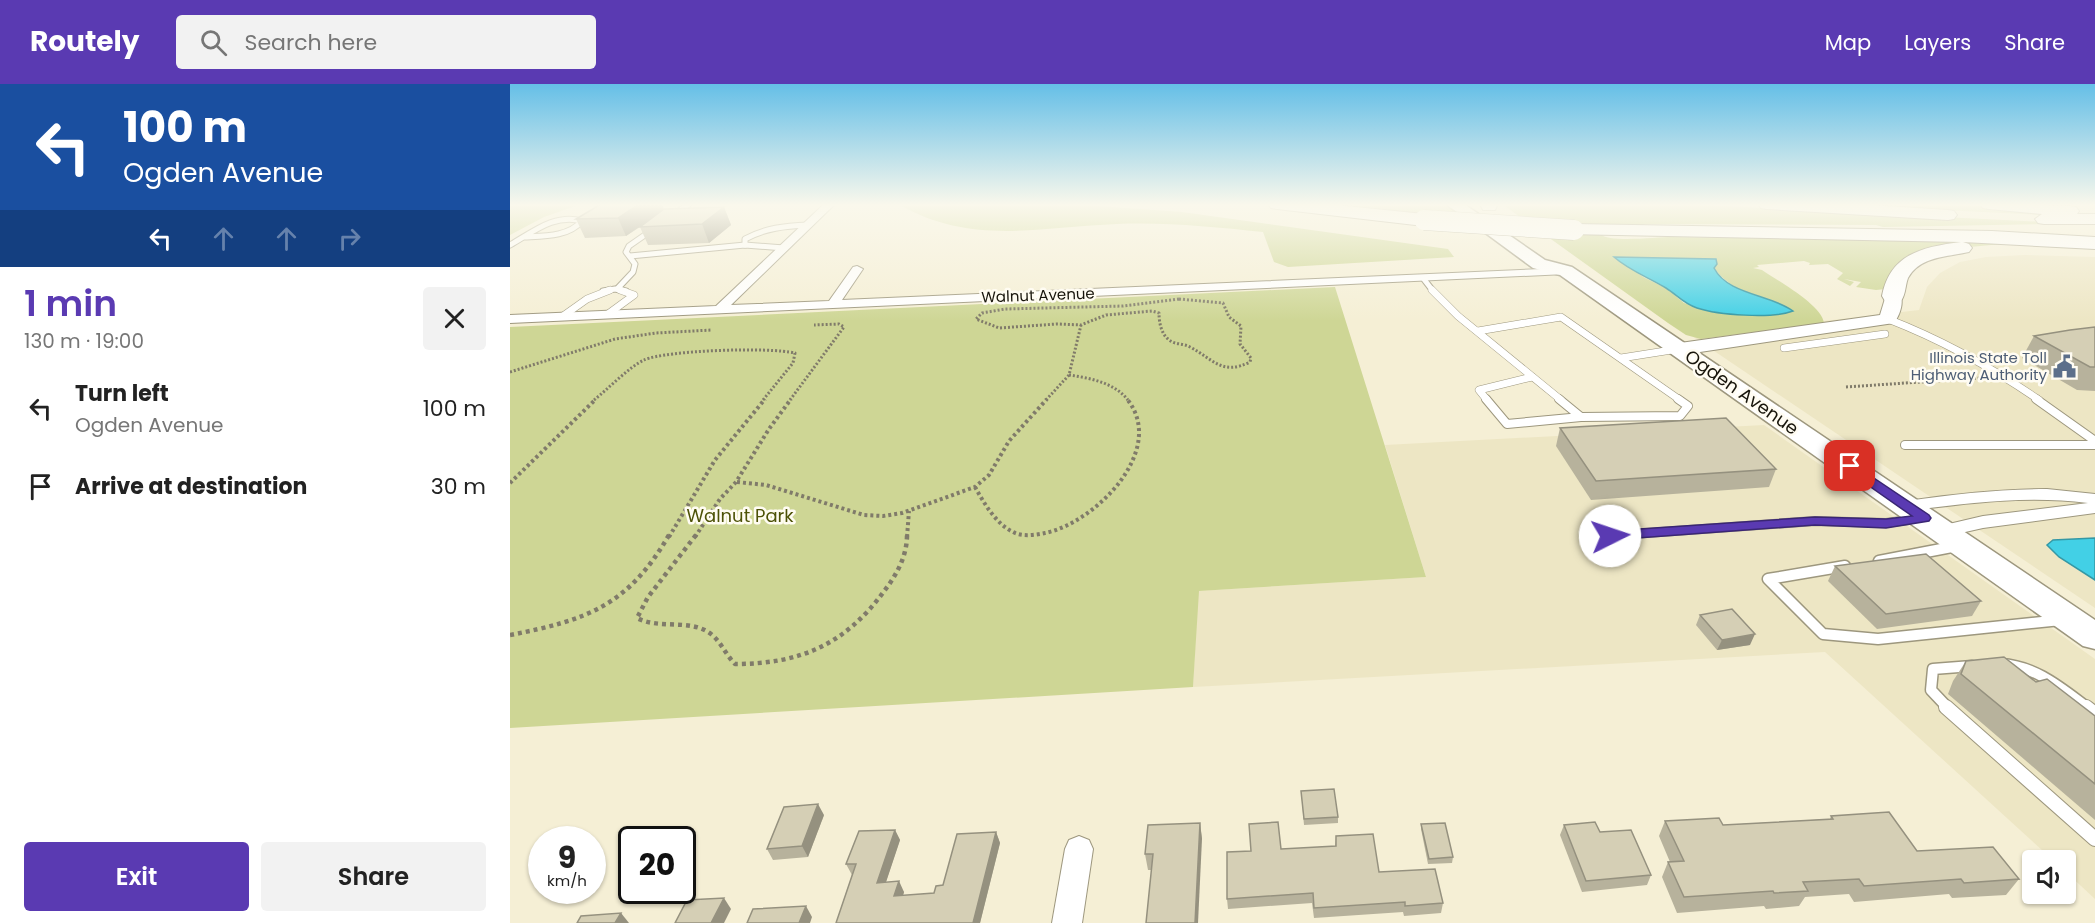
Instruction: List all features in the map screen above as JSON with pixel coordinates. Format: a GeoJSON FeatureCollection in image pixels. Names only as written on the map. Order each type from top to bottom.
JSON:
{"type":"FeatureCollection","features":[{"type":"Feature","properties":{"kind":"highway"},"geometry":{"type":"LineString","coordinates":[[1893,296],[1894,281],[1901,270],[1912,261],[1929,254],[1984,247],[2095,250]]}},
{"type":"Feature","properties":{"kind":"main road"},"geometry":{"type":"LineString","coordinates":[[1509,243],[1539,264],[1566,271],[1570,262],[1543,243]]}},
{"type":"Feature","properties":{"kind":"main road","name":"Ogden Avenue"},"geometry":{"type":"LineString","coordinates":[[1566,271],[2082,628]]}},
{"type":"Feature","properties":{"kind":"street"},"geometry":{"type":"LineString","coordinates":[[722,308],[789,243]]}},
{"type":"Feature","properties":{"kind":"street"},"geometry":{"type":"LineString","coordinates":[[834,303],[858,269]]}},
{"type":"Feature","properties":{"kind":"street","name":"Walnut Avenue"},"geometry":{"type":"LineString","coordinates":[[510,319],[1566,271]]}},
{"type":"Feature","properties":{"kind":"street"},"geometry":{"type":"LineString","coordinates":[[1680,348],[1866,324],[1887,326],[1893,296]]}},
{"type":"Feature","properties":{"kind":"street"},"geometry":{"type":"LineString","coordinates":[[1934,525],[2006,493],[2077,495],[2095,499]]}},
{"type":"Feature","properties":{"kind":"street"},"geometry":{"type":"LineString","coordinates":[[1934,525],[1995,521],[2095,508]]}},
{"type":"Feature","properties":{"kind":"street"},"geometry":{"type":"LineString","coordinates":[[1067,923],[1079,849]]}},
{"type":"Feature","properties":{"kind":"lane"},"geometry":{"type":"LineString","coordinates":[[616,289],[633,272],[635,264],[626,252],[633,243]]}},
{"type":"Feature","properties":{"kind":"lane"},"geometry":{"type":"LineString","coordinates":[[630,256],[745,245],[784,248]]}},
{"type":"Feature","properties":{"kind":"lane"},"geometry":{"type":"LineString","coordinates":[[1422,278],[1430,290],[1478,332],[1581,417]]}},
{"type":"Feature","properties":{"kind":"lane"},"geometry":{"type":"LineString","coordinates":[[563,316],[591,295],[616,289],[628,291],[634,295],[608,314]]}},
{"type":"Feature","properties":{"kind":"lane"},"geometry":{"type":"LineString","coordinates":[[1478,332],[1561,317],[1688,406],[1680,416],[1581,417],[1507,424],[1479,390],[1532,377]]}},
{"type":"Feature","properties":{"kind":"lane"},"geometry":{"type":"LineString","coordinates":[[1784,348],[1887,326],[1908,325],[2007,377],[2095,443]]}},
{"type":"Feature","properties":{"kind":"lane"},"geometry":{"type":"LineString","coordinates":[[1621,358],[1680,348]]}},
{"type":"Feature","properties":{"kind":"lane"},"geometry":{"type":"LineString","coordinates":[[1905,445],[2095,443]]}},
{"type":"Feature","properties":{"kind":"lane"},"geometry":{"type":"LineString","coordinates":[[1587,537],[1815,521],[1934,525]]}},
{"type":"Feature","properties":{"kind":"lane"},"geometry":{"type":"LineString","coordinates":[[1872,562],[1934,525]]}},
{"type":"Feature","properties":{"kind":"lane"},"geometry":{"type":"LineString","coordinates":[[1860,564],[1768,579],[1823,634],[1878,639],[2082,628]]}},
{"type":"Feature","properties":{"kind":"lane"},"geometry":{"type":"LineString","coordinates":[[2092,709],[2042,674],[2012,663],[1933,669],[1930,690],[1943,704],[2095,839]]}},
{"type":"Feature","properties":{"kind":"path"},"geometry":{"type":"LineString","coordinates":[[1179,299],[1218,301],[1223,303],[1229,317],[1241,326],[1238,341],[1240,347],[1251,358],[1250,363],[1243,367],[1231,367],[1207,361],[1190,346],[1172,341],[1167,337],[1159,323],[1159,313],[1152,311],[1106,315],[1082,326],[1057,324],[999,328],[976,319],[982,313],[1005,309],[1122,306],[1179,299]]}},
{"type":"Feature","properties":{"kind":"path"},"geometry":{"type":"LineString","coordinates":[[813,325],[839,324],[844,327],[769,429],[736,482],[720,499],[684,553],[648,597],[637,618],[645,624],[691,625],[707,630],[718,639],[726,657],[735,664],[783,662],[805,657],[834,642],[875,606],[903,560],[907,549],[906,523],[909,511]]}},
{"type":"Feature","properties":{"kind":"path"},"geometry":{"type":"LineString","coordinates":[[736,482],[766,485],[864,514],[883,516],[909,511],[975,487],[989,475],[1009,441],[1069,375],[1082,326]]}},
{"type":"Feature","properties":{"kind":"path"},"geometry":{"type":"LineString","coordinates":[[510,372],[555,360],[603,342],[634,335],[712,330]]}},
{"type":"Feature","properties":{"kind":"path"},"geometry":{"type":"LineString","coordinates":[[510,483],[582,410],[644,360],[660,356],[725,351],[780,349],[795,353],[793,363],[723,450],[656,555],[627,591],[582,617],[510,635]]}},
{"type":"Feature","properties":{"kind":"path"},"geometry":{"type":"LineString","coordinates":[[1846,387],[2048,373]]}},
{"type":"Feature","properties":{"kind":"path"},"geometry":{"type":"LineString","coordinates":[[975,487],[1003,523],[1014,533],[1029,535],[1066,529],[1080,521],[1124,476],[1135,454],[1136,410],[1120,390],[1084,377],[1069,375]]}},
{"type":"Feature","properties":{"kind":"shaded area"},"geometry":{"type":"Polygon","coordinates":[[[2025,255],[2095,257],[2095,608],[1692,336],[1919,310],[1927,287],[1940,273],[1960,262],[1986,257],[2025,255]]]}},
{"type":"Feature","properties":{"kind":"shaded area"},"geometry":{"type":"Polygon","coordinates":[[[1764,425],[2095,659],[2095,899],[2076,881],[2076,850],[2042,850],[1825,652],[1193,687],[1198,591],[1426,577],[1385,445],[1764,425]]]}},
{"type":"Feature","properties":{"kind":"green space"},"geometry":{"type":"Polygon","coordinates":[[[1267,243],[1406,243],[1448,249],[1454,257],[1288,267],[1274,262],[1267,243]]]}},
{"type":"Feature","properties":{"kind":"green space"},"geometry":{"type":"Polygon","coordinates":[[[1557,243],[2002,244],[1937,250],[1885,289],[1876,290],[1856,287],[1861,282],[1844,279],[1854,282],[1850,286],[1837,279],[1843,273],[1828,264],[1809,265],[1810,263],[1804,261],[1757,265],[1759,267],[1753,268],[1762,270],[1808,301],[1824,323],[1701,339],[1686,335],[1557,243]],[[1615,258],[1645,278],[1666,288],[1684,303],[1713,312],[1786,314],[1726,281],[1714,267],[1717,264],[1615,258]]]}},
{"type":"Feature","properties":{"kind":"green space","name":"Walnut Park"},"geometry":{"type":"Polygon","coordinates":[[[1335,287],[1426,577],[1199,591],[1193,687],[510,728],[510,327],[1335,287]]]}},
{"type":"Feature","properties":{"kind":"water"},"geometry":{"type":"Polygon","coordinates":[[[1614,257],[1716,259],[1717,264],[1714,268],[1729,284],[1784,305],[1793,311],[1772,315],[1745,315],[1718,313],[1697,308],[1614,257]]]}},
{"type":"Feature","properties":{"kind":"water"},"geometry":{"type":"Polygon","coordinates":[[[2095,538],[2095,580],[2059,557],[2047,545],[2053,540],[2095,538]]]}},
{"type":"Feature","properties":{"kind":"building"},"geometry":{"type":"Polygon","coordinates":[[[2095,327],[2095,367],[2090,367],[2034,336],[2070,330],[2095,327]]]}},
{"type":"Feature","properties":{"kind":"building"},"geometry":{"type":"Polygon","coordinates":[[[1726,418],[1776,469],[1596,481],[1560,428],[1726,418]]]}},
{"type":"Feature","properties":{"kind":"building"},"geometry":{"type":"Polygon","coordinates":[[[1926,554],[1981,601],[1886,614],[1835,566],[1926,554]]]}},
{"type":"Feature","properties":{"kind":"building"},"geometry":{"type":"Polygon","coordinates":[[[1732,609],[1755,634],[1722,640],[1700,615],[1732,609]]]}},
{"type":"Feature","properties":{"kind":"building"},"geometry":{"type":"Polygon","coordinates":[[[2004,657],[2036,682],[2047,679],[2095,716],[2095,784],[1961,674],[1966,661],[2004,657]]]}},
{"type":"Feature","properties":{"kind":"building"},"geometry":{"type":"Polygon","coordinates":[[[1334,789],[1338,817],[1304,819],[1301,791],[1334,789]]]}},
{"type":"Feature","properties":{"kind":"building"},"geometry":{"type":"Polygon","coordinates":[[[818,804],[802,846],[767,849],[784,807],[818,804]]]}},
{"type":"Feature","properties":{"kind":"building"},"geometry":{"type":"Polygon","coordinates":[[[1889,812],[1917,851],[1993,847],[2019,879],[1964,883],[1961,879],[1864,886],[1859,879],[1803,882],[1808,891],[1684,897],[1668,862],[1684,861],[1665,821],[1719,818],[1723,825],[1833,819],[1831,816],[1889,812]]]}},
{"type":"Feature","properties":{"kind":"building"},"geometry":{"type":"Polygon","coordinates":[[[1278,822],[1281,849],[1336,846],[1336,836],[1373,834],[1379,872],[1435,869],[1443,903],[1405,906],[1405,902],[1314,908],[1313,893],[1227,899],[1227,852],[1251,851],[1249,824],[1278,822]]]}},
{"type":"Feature","properties":{"kind":"building"},"geometry":{"type":"Polygon","coordinates":[[[1595,822],[1600,832],[1631,830],[1651,875],[1586,881],[1564,825],[1595,822]]]}},
{"type":"Feature","properties":{"kind":"building"},"geometry":{"type":"Polygon","coordinates":[[[1200,823],[1195,923],[1146,923],[1153,854],[1145,854],[1148,825],[1200,823]]]}},
{"type":"Feature","properties":{"kind":"building"},"geometry":{"type":"Polygon","coordinates":[[[1445,823],[1453,857],[1429,859],[1421,824],[1445,823]]]}},
{"type":"Feature","properties":{"kind":"building"},"geometry":{"type":"Polygon","coordinates":[[[895,830],[877,883],[899,881],[894,896],[934,893],[936,886],[943,885],[957,834],[996,832],[973,923],[836,923],[856,864],[846,864],[859,831],[895,830]]]}},
{"type":"Feature","properties":{"kind":"building"},"geometry":{"type":"Polygon","coordinates":[[[724,898],[711,923],[675,923],[685,904],[696,904],[696,900],[724,898]]]}},
{"type":"Feature","properties":{"kind":"building"},"geometry":{"type":"Polygon","coordinates":[[[806,906],[799,923],[747,923],[753,909],[806,906]]]}},
{"type":"Feature","properties":{"kind":"building"},"geometry":{"type":"Polygon","coordinates":[[[621,913],[615,923],[577,923],[581,916],[621,913]]]}},
{"type":"Feature","properties":{"kind":"place","name":"Illinois State Toll Highway Authority"},"geometry":{"type":"Point","coordinates":[2065,366]}},
{"type":"Feature","properties":{"kind":"route"},"geometry":{"type":"LineString","coordinates":[[1610,536],[1815,521],[1886,524],[1924,518],[1850,466]]}}]}
